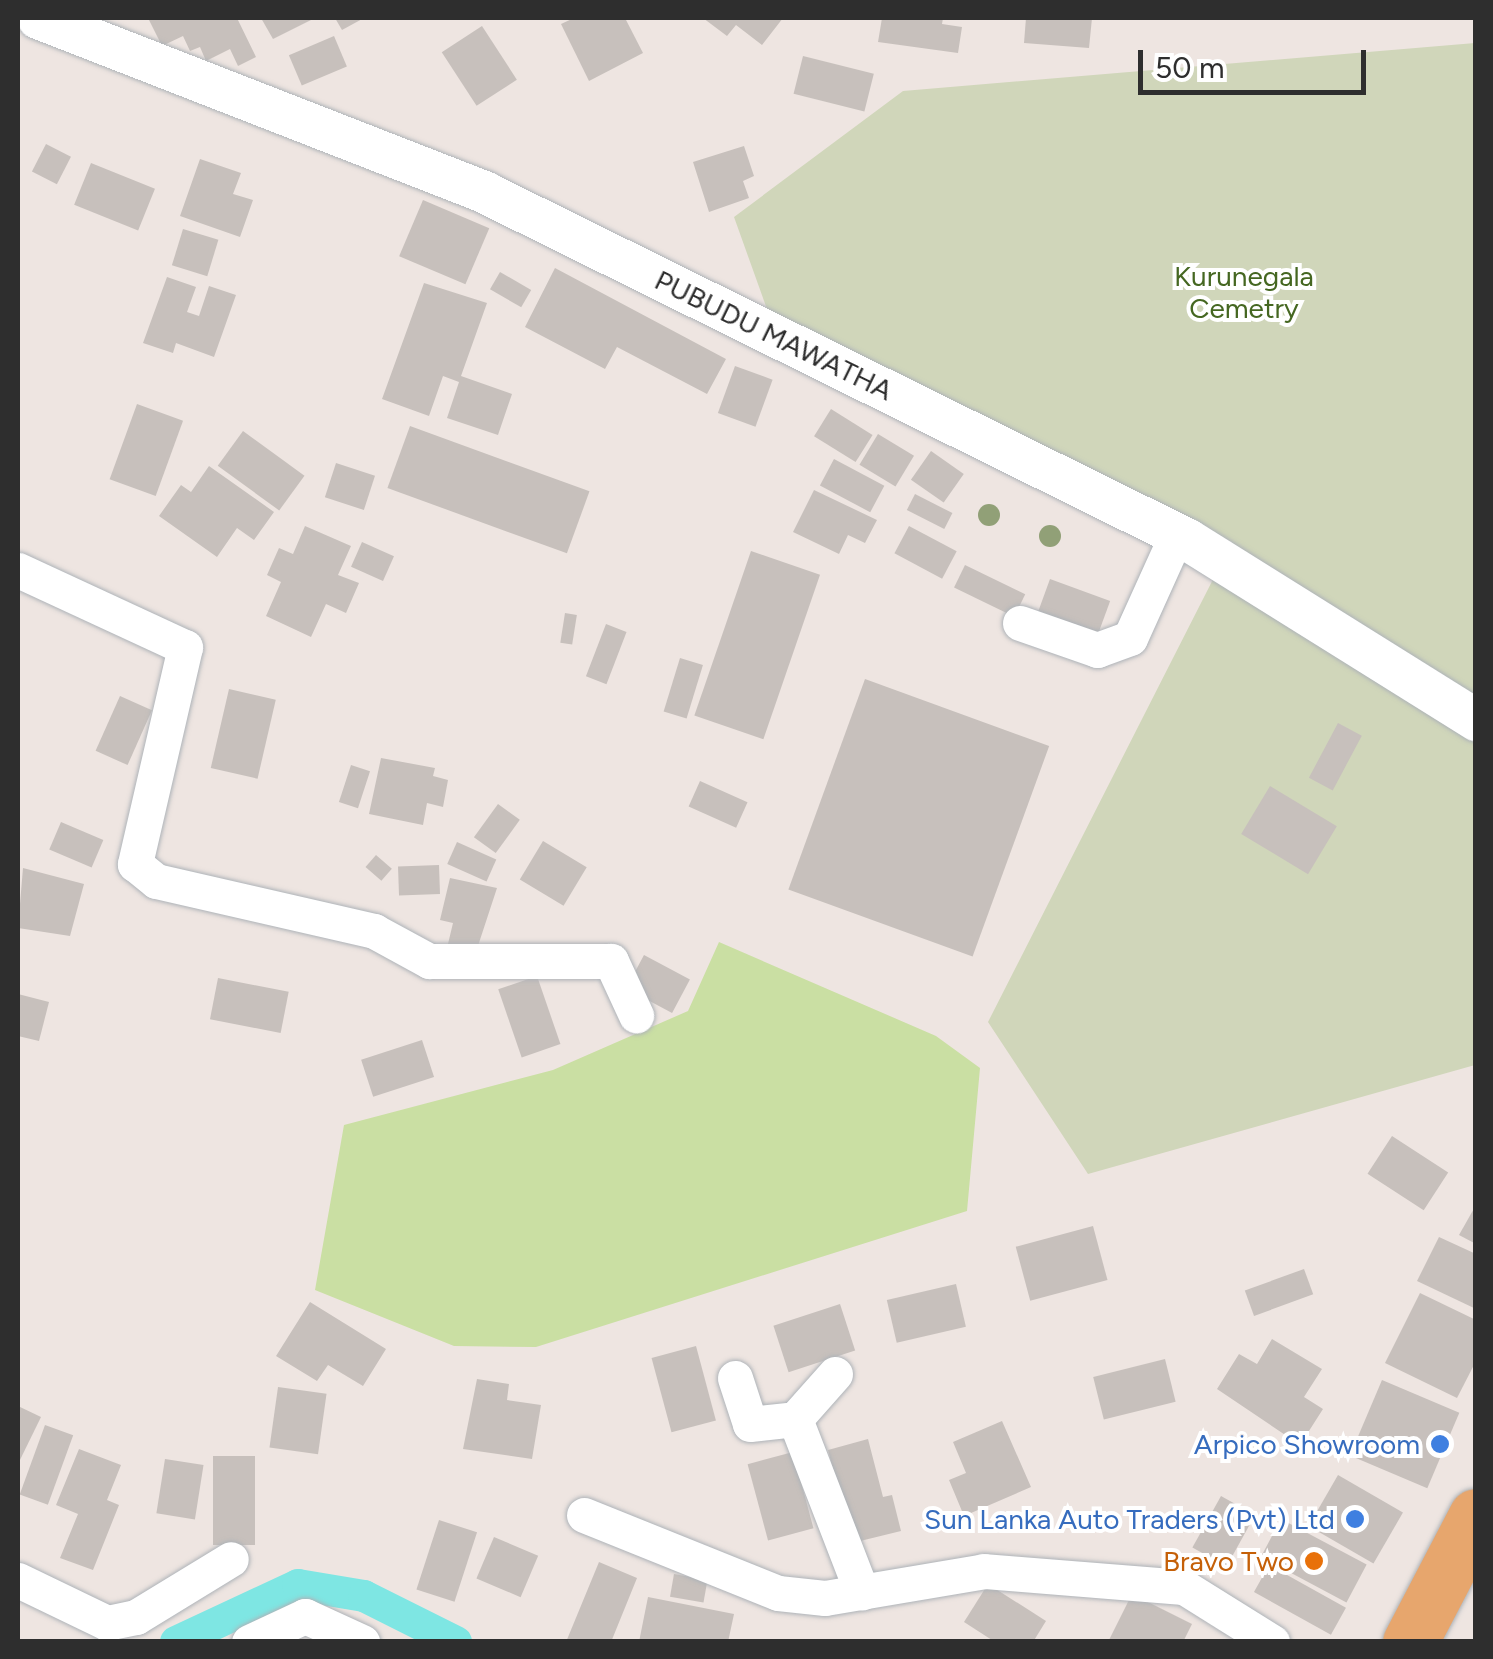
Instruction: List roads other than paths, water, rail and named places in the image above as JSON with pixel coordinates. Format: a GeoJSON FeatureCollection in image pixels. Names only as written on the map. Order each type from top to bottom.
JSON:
{"type":"FeatureCollection","features":[{"type":"Feature","properties":{"kind":"main road"},"geometry":{"type":"LineString","coordinates":[[1410,1642],[1476,1516]]}},
{"type":"Feature","properties":{"kind":"street","name":"PUBUDU MAWATHA"},"geometry":{"type":"LineString","coordinates":[[62,21],[486,193],[1177,534],[1476,720]]}},
{"type":"Feature","properties":{"kind":"street"},"geometry":{"type":"LineString","coordinates":[[1020,624],[1098,650],[1130,638],[1177,534]]}},
{"type":"Feature","properties":{"kind":"street"},"geometry":{"type":"LineString","coordinates":[[18,570],[184,647],[136,864],[156,881],[374,931],[429,961],[611,962],[636,1015]]}},
{"type":"Feature","properties":{"kind":"street"},"geometry":{"type":"LineString","coordinates":[[735,1378],[750,1424],[796,1419],[834,1374]]}},
{"type":"Feature","properties":{"kind":"street"},"geometry":{"type":"LineString","coordinates":[[796,1419],[862,1593]]}},
{"type":"Feature","properties":{"kind":"street"},"geometry":{"type":"LineString","coordinates":[[584,1514],[778,1593],[825,1598],[984,1570],[1184,1587],[1272,1642]]}},
{"type":"Feature","properties":{"kind":"street"},"geometry":{"type":"LineString","coordinates":[[18,1580],[107,1623],[136,1616],[231,1559]]}},
{"type":"Feature","properties":{"kind":"street"},"geometry":{"type":"LineString","coordinates":[[249,1642],[305,1616],[362,1642]]}},
{"type":"Feature","properties":{"kind":"waterway"},"geometry":{"type":"LineString","coordinates":[[176,1642],[298,1585],[364,1596],[456,1642]]}},
{"type":"Feature","properties":{"kind":"place","name":"Arpico Showroom"},"geometry":{"type":"Point","coordinates":[1440,1444]}},
{"type":"Feature","properties":{"kind":"place","name":"Sun Lanka Auto Traders (Pvt) Ltd"},"geometry":{"type":"Point","coordinates":[1355,1519]}},
{"type":"Feature","properties":{"kind":"place","name":"Bravo Two"},"geometry":{"type":"Point","coordinates":[1314,1561]}},
{"type":"Feature","properties":{"kind":"park label","name":"Kurunegala Cemetry"},"geometry":{"type":"Point","coordinates":[1244,292]}}]}
